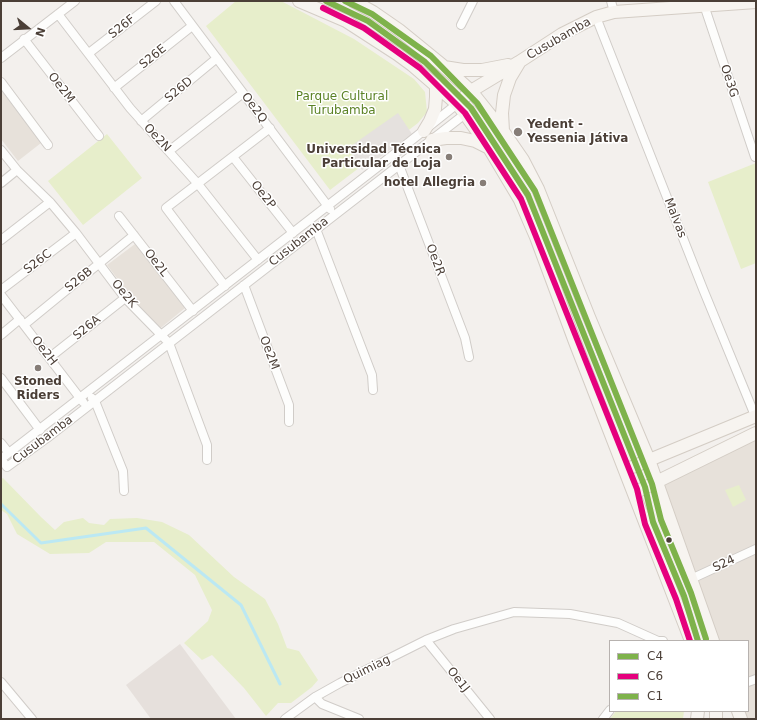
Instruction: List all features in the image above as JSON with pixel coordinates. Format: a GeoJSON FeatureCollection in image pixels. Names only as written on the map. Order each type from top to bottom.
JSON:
{"type":"FeatureCollection","features":[{"type":"Feature","properties":{"kind":"main road"},"geometry":{"type":"LineString","coordinates":[[299,1],[346,22],[362,31],[397,54],[423,74],[465,114],[489,148],[520,200],[536,237],[691,640]]}},
{"type":"Feature","properties":{"kind":"main road"},"geometry":{"type":"LineString","coordinates":[[354,1],[366,4],[471,91],[503,131],[523,160],[538,188],[589,317],[649,460],[713,640]]}},
{"type":"Feature","properties":{"kind":"main road","name":"Cusubamba"},"geometry":{"type":"LineString","coordinates":[[456,104],[471,91],[562,34],[612,7],[756,2]]}},
{"type":"Feature","properties":{"kind":"main road"},"geometry":{"type":"LineString","coordinates":[[444,68],[482,70],[519,62]]}},
{"type":"Feature","properties":{"kind":"main road"},"geometry":{"type":"LineString","coordinates":[[503,131],[502,113],[504,95],[510,78],[519,62]]}},
{"type":"Feature","properties":{"kind":"main road","name":"Cusubamba"},"geometry":{"type":"LineString","coordinates":[[465,114],[479,101],[487,81]]}},
{"type":"Feature","properties":{"kind":"main road"},"geometry":{"type":"LineString","coordinates":[[424,131],[430,121],[434,109],[436,85]]}},
{"type":"Feature","properties":{"kind":"main road"},"geometry":{"type":"LineString","coordinates":[[432,140],[461,138],[489,148]]}},
{"type":"Feature","properties":{"kind":"main road"},"geometry":{"type":"LineString","coordinates":[[625,470],[755,417]]}},
{"type":"Feature","properties":{"kind":"main road"},"geometry":{"type":"LineString","coordinates":[[634,493],[756,433]]}},
{"type":"Feature","properties":{"kind":"street"},"geometry":{"type":"LineString","coordinates":[[2,53],[24,39],[75,1]]}},
{"type":"Feature","properties":{"kind":"street","name":"S26F"},"geometry":{"type":"LineString","coordinates":[[89,53],[156,1]]}},
{"type":"Feature","properties":{"kind":"street","name":"Oe2Q"},"geometry":{"type":"LineString","coordinates":[[174,1],[334,214]]}},
{"type":"Feature","properties":{"kind":"street"},"geometry":{"type":"LineString","coordinates":[[461,25],[472,1]]}},
{"type":"Feature","properties":{"kind":"street","name":"Oe3G"},"geometry":{"type":"LineString","coordinates":[[704,3],[754,157]]}},
{"type":"Feature","properties":{"kind":"street","name":"Oe2N"},"geometry":{"type":"LineString","coordinates":[[58,14],[114,88],[141,121],[198,184],[258,260]]}},
{"type":"Feature","properties":{"kind":"street","name":"Malvas"},"geometry":{"type":"LineString","coordinates":[[596,17],[755,417]]}},
{"type":"Feature","properties":{"kind":"street","name":"S26E"},"geometry":{"type":"LineString","coordinates":[[114,88],[192,26]]}},
{"type":"Feature","properties":{"kind":"street","name":"Oe2M"},"geometry":{"type":"LineString","coordinates":[[24,39],[98,136]]}},
{"type":"Feature","properties":{"kind":"street","name":"S26D"},"geometry":{"type":"LineString","coordinates":[[141,121],[217,58]]}},
{"type":"Feature","properties":{"kind":"street"},"geometry":{"type":"LineString","coordinates":[[1,82],[48,145]]}},
{"type":"Feature","properties":{"kind":"street"},"geometry":{"type":"LineString","coordinates":[[169,151],[243,93]]}},
{"type":"Feature","properties":{"kind":"street","name":"Cusubamba"},"geometry":{"type":"LineString","coordinates":[[456,104],[328,206],[1,459],[7,467],[95,401],[334,214],[465,114]]}},
{"type":"Feature","properties":{"kind":"street"},"geometry":{"type":"LineString","coordinates":[[225,286],[166,208],[270,128]]}},
{"type":"Feature","properties":{"kind":"street","name":"Oe2K"},"geometry":{"type":"LineString","coordinates":[[1,150],[17,170],[50,202],[76,233],[125,298],[169,343],[207,445],[207,460]]}},
{"type":"Feature","properties":{"kind":"street","name":"Oe2P"},"geometry":{"type":"LineString","coordinates":[[233,157],[292,234]]}},
{"type":"Feature","properties":{"kind":"street","name":"Oe2R"},"geometry":{"type":"LineString","coordinates":[[399,165],[465,338],[469,357]]}},
{"type":"Feature","properties":{"kind":"street"},"geometry":{"type":"LineString","coordinates":[[1,183],[17,170]]}},
{"type":"Feature","properties":{"kind":"street"},"geometry":{"type":"LineString","coordinates":[[1,240],[50,202]]}},
{"type":"Feature","properties":{"kind":"street","name":"Oe2L"},"geometry":{"type":"LineString","coordinates":[[119,216],[193,311]]}},
{"type":"Feature","properties":{"kind":"street"},"geometry":{"type":"LineString","coordinates":[[316,229],[372,375],[373,390]]}},
{"type":"Feature","properties":{"kind":"street","name":"S26C"},"geometry":{"type":"LineString","coordinates":[[1,290],[76,233]]}},
{"type":"Feature","properties":{"kind":"street","name":"S26B"},"geometry":{"type":"LineString","coordinates":[[1,334],[22,322],[99,264],[134,235]]}},
{"type":"Feature","properties":{"kind":"street","name":"Oe2M"},"geometry":{"type":"LineString","coordinates":[[244,285],[289,405],[289,422]]}},
{"type":"Feature","properties":{"kind":"street","name":"Oe2H"},"geometry":{"type":"LineString","coordinates":[[1,295],[87,407]]}},
{"type":"Feature","properties":{"kind":"street","name":"S26A"},"geometry":{"type":"LineString","coordinates":[[49,358],[125,298]]}},
{"type":"Feature","properties":{"kind":"street"},"geometry":{"type":"LineString","coordinates":[[1,378],[40,430]]}},
{"type":"Feature","properties":{"kind":"street"},"geometry":{"type":"LineString","coordinates":[[88,392],[95,401],[124,471],[124,491]]}},
{"type":"Feature","properties":{"kind":"street"},"geometry":{"type":"LineString","coordinates":[[1,443],[9,453]]}},
{"type":"Feature","properties":{"kind":"street","name":"S24"},"geometry":{"type":"LineString","coordinates":[[691,579],[756,549]]}},
{"type":"Feature","properties":{"kind":"street","name":"Quimiag"},"geometry":{"type":"LineString","coordinates":[[285,719],[315,697],[426,640],[454,629],[514,612],[570,614],[618,623],[656,640]]}},
{"type":"Feature","properties":{"kind":"street","name":"Oe1J"},"geometry":{"type":"LineString","coordinates":[[426,640],[490,719]]}},
{"type":"Feature","properties":{"kind":"street"},"geometry":{"type":"LineString","coordinates":[[1,682],[32,719]]}},
{"type":"Feature","properties":{"kind":"street"},"geometry":{"type":"LineString","coordinates":[[315,697],[322,704],[358,719]]}},
{"type":"Feature","properties":{"kind":"shaded area"},"geometry":{"type":"Polygon","coordinates":[[[1,90],[41,143],[18,161],[1,139],[1,90]]]}},
{"type":"Feature","properties":{"kind":"shaded area"},"geometry":{"type":"Polygon","coordinates":[[[398,113],[412,134],[362,170],[348,148],[398,113]]]}},
{"type":"Feature","properties":{"kind":"shaded area"},"geometry":{"type":"Polygon","coordinates":[[[135,244],[185,308],[157,331],[107,265],[135,244]]]}},
{"type":"Feature","properties":{"kind":"shaded area"},"geometry":{"type":"Polygon","coordinates":[[[756,433],[756,719],[741,719],[738,712],[749,712],[749,640],[713,640],[657,482],[756,433]]]}},
{"type":"Feature","properties":{"kind":"shaded area"},"geometry":{"type":"Polygon","coordinates":[[[180,644],[236,719],[151,719],[126,685],[180,644]]]}},
{"type":"Feature","properties":{"kind":"green space","name":"Parque Cultural Turubamba"},"geometry":{"type":"Polygon","coordinates":[[[236,1],[281,1],[354,39],[414,79],[425,92],[427,112],[418,123],[330,190],[206,26],[236,1]]]}},
{"type":"Feature","properties":{"kind":"green space"},"geometry":{"type":"Polygon","coordinates":[[[107,134],[142,178],[83,225],[48,181],[107,134]]]}},
{"type":"Feature","properties":{"kind":"green space"},"geometry":{"type":"Polygon","coordinates":[[[756,163],[756,263],[741,269],[708,182],[756,163]]]}},
{"type":"Feature","properties":{"kind":"green space"},"geometry":{"type":"Polygon","coordinates":[[[3,478],[55,530],[64,522],[83,518],[89,523],[104,525],[110,519],[137,518],[162,522],[189,535],[234,577],[265,599],[278,624],[287,648],[299,651],[318,680],[312,687],[291,703],[278,703],[266,716],[244,688],[212,655],[202,660],[184,643],[208,621],[212,610],[195,575],[154,542],[106,542],[89,553],[50,554],[17,534],[7,514],[1,510],[1,479],[3,478]]]}},
{"type":"Feature","properties":{"kind":"green space"},"geometry":{"type":"Polygon","coordinates":[[[739,485],[746,500],[733,507],[725,490],[739,485]]]}},
{"type":"Feature","properties":{"kind":"green space"},"geometry":{"type":"Polygon","coordinates":[[[615,712],[684,712],[683,719],[610,719],[615,712]]]}},
{"type":"Feature","properties":{"kind":"waterway"},"geometry":{"type":"LineString","coordinates":[[1,504],[41,543],[146,528],[241,605],[280,684]]}},
{"type":"Feature","properties":{"kind":"transit line","name":"C4"},"geometry":{"type":"LineString","coordinates":[[326,1],[368,21],[425,62],[471,108],[528,195],[645,487],[653,522],[684,596],[698,640]]}},
{"type":"Feature","properties":{"kind":"transit line","name":"C1"},"geometry":{"type":"LineString","coordinates":[[345,1],[372,14],[431,56],[477,103],[535,191],[652,484],[661,520],[691,593],[706,639]]}},
{"type":"Feature","properties":{"kind":"transit line","name":"C6"},"geometry":{"type":"LineString","coordinates":[[323,8],[364,28],[420,68],[465,113],[521,199],[637,489],[645,524],[676,599],[690,640]]}},
{"type":"Feature","properties":{"kind":"place","name":"Yedent - Yessenia Játiva"},"geometry":{"type":"Point","coordinates":[518,132]}},
{"type":"Feature","properties":{"kind":"place","name":"Universidad Técnica Particular de Loja"},"geometry":{"type":"Point","coordinates":[449,157]}},
{"type":"Feature","properties":{"kind":"place","name":"hotel Allegria"},"geometry":{"type":"Point","coordinates":[483,183]}},
{"type":"Feature","properties":{"kind":"place","name":"Stoned Riders"},"geometry":{"type":"Point","coordinates":[38,368]}}]}
